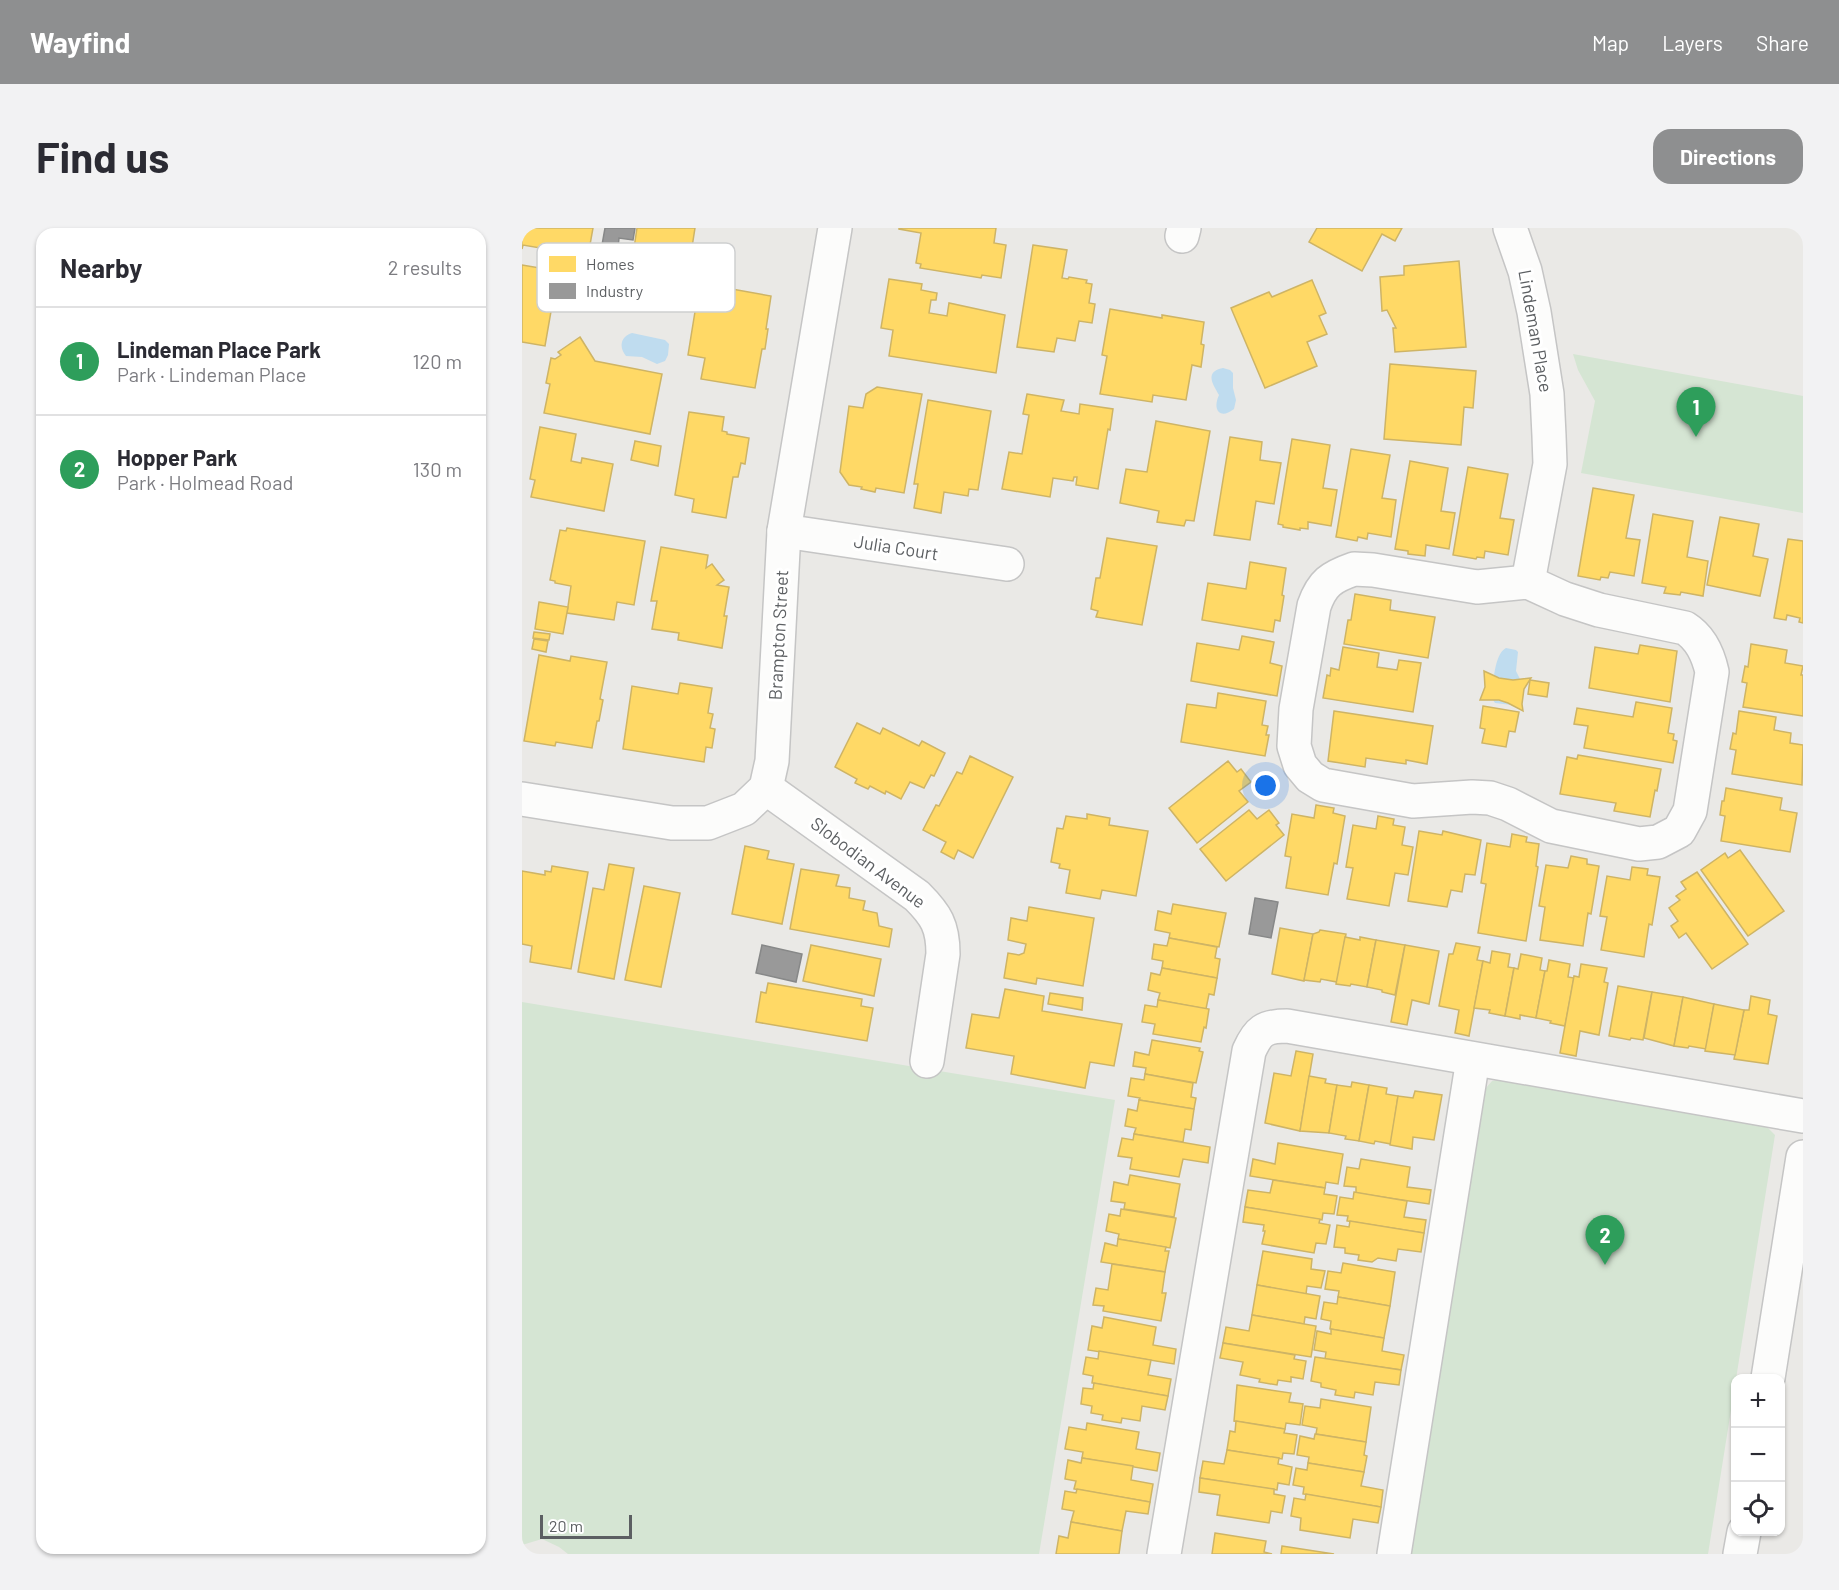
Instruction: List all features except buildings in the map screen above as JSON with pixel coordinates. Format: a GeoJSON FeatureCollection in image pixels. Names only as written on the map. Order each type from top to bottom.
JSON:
{"type":"FeatureCollection","features":[{"type":"Feature","properties":{"kind":"street","name":"Brampton Street"},"geometry":{"type":"LineString","coordinates":[[766,788],[772,761],[784,531],[836,228]]}},
{"type":"Feature","properties":{"kind":"street","name":"Lindeman Place"},"geometry":{"type":"LineString","coordinates":[[1510,228],[1526,271],[1547,394],[1550,464],[1528,582]]}},
{"type":"Feature","properties":{"kind":"street","name":"Julia Court"},"geometry":{"type":"LineString","coordinates":[[784,531],[1007,564]]}},
{"type":"Feature","properties":{"kind":"street"},"geometry":{"type":"LineString","coordinates":[[1354,569],[1477,587],[1528,582],[1565,599],[1599,610],[1685,628],[1698,639],[1709,658],[1712,672],[1690,811],[1679,831],[1658,842],[1639,844],[1551,826],[1508,804],[1490,798],[1413,801],[1323,785],[1310,777],[1299,765],[1294,746],[1296,709],[1314,606],[1319,592],[1326,583],[1354,569]]}},
{"type":"Feature","properties":{"kind":"street"},"geometry":{"type":"LineString","coordinates":[[522,799],[672,823],[708,823],[744,809],[766,788]]}},
{"type":"Feature","properties":{"kind":"street","name":"Slobodian Avenue"},"geometry":{"type":"LineString","coordinates":[[766,788],[917,896],[932,911],[940,925],[943,954],[927,1061]]}},
{"type":"Feature","properties":{"kind":"street"},"geometry":{"type":"LineString","coordinates":[[1164,1554],[1249,1051],[1256,1035],[1271,1026],[1287,1026],[1803,1116]]}},
{"type":"Feature","properties":{"kind":"street"},"geometry":{"type":"LineString","coordinates":[[1394,1554],[1473,1059]]}},
{"type":"Feature","properties":{"kind":"street"},"geometry":{"type":"LineString","coordinates":[[1769,1374],[1803,1157]]}},
{"type":"Feature","properties":{"kind":"street"},"geometry":{"type":"LineString","coordinates":[[1740,1554],[1743,1536]]}},
{"type":"Feature","properties":{"kind":"green space"},"geometry":{"type":"Polygon","coordinates":[[[1573,354],[1803,396],[1803,513],[1581,473],[1595,401],[1578,370],[1573,354]]]}},
{"type":"Feature","properties":{"kind":"green space"},"geometry":{"type":"Polygon","coordinates":[[[522,1002],[1115,1100],[1039,1554],[568,1554],[542,1539],[522,1545],[522,1002]]]}},
{"type":"Feature","properties":{"kind":"green space"},"geometry":{"type":"Polygon","coordinates":[[[1503,1079],[1759,1123],[1775,1135],[1737,1374],[1731,1374],[1731,1410],[1708,1554],[1409,1554],[1486,1088],[1492,1081],[1503,1079]]]}},
{"type":"Feature","properties":{"kind":"water"},"geometry":{"type":"Polygon","coordinates":[[[632,333],[665,340],[669,344],[665,361],[657,364],[642,357],[626,356],[622,343],[625,337],[632,333]]]}},
{"type":"Feature","properties":{"kind":"water"},"geometry":{"type":"Polygon","coordinates":[[[1223,368],[1233,373],[1236,400],[1234,409],[1225,414],[1217,409],[1219,395],[1212,379],[1214,372],[1223,368]]]}},
{"type":"Feature","properties":{"kind":"water"},"geometry":{"type":"Polygon","coordinates":[[[1506,648],[1518,652],[1516,671],[1522,683],[1512,705],[1495,703],[1492,698],[1497,663],[1502,651],[1506,648]]]}},
{"type":"Feature","properties":{"kind":"place","name":"Lindeman Place Park"},"geometry":{"type":"Point","coordinates":[1696,437]}},
{"type":"Feature","properties":{"kind":"place","name":"Hopper Park"},"geometry":{"type":"Point","coordinates":[1605,1265]}}]}
